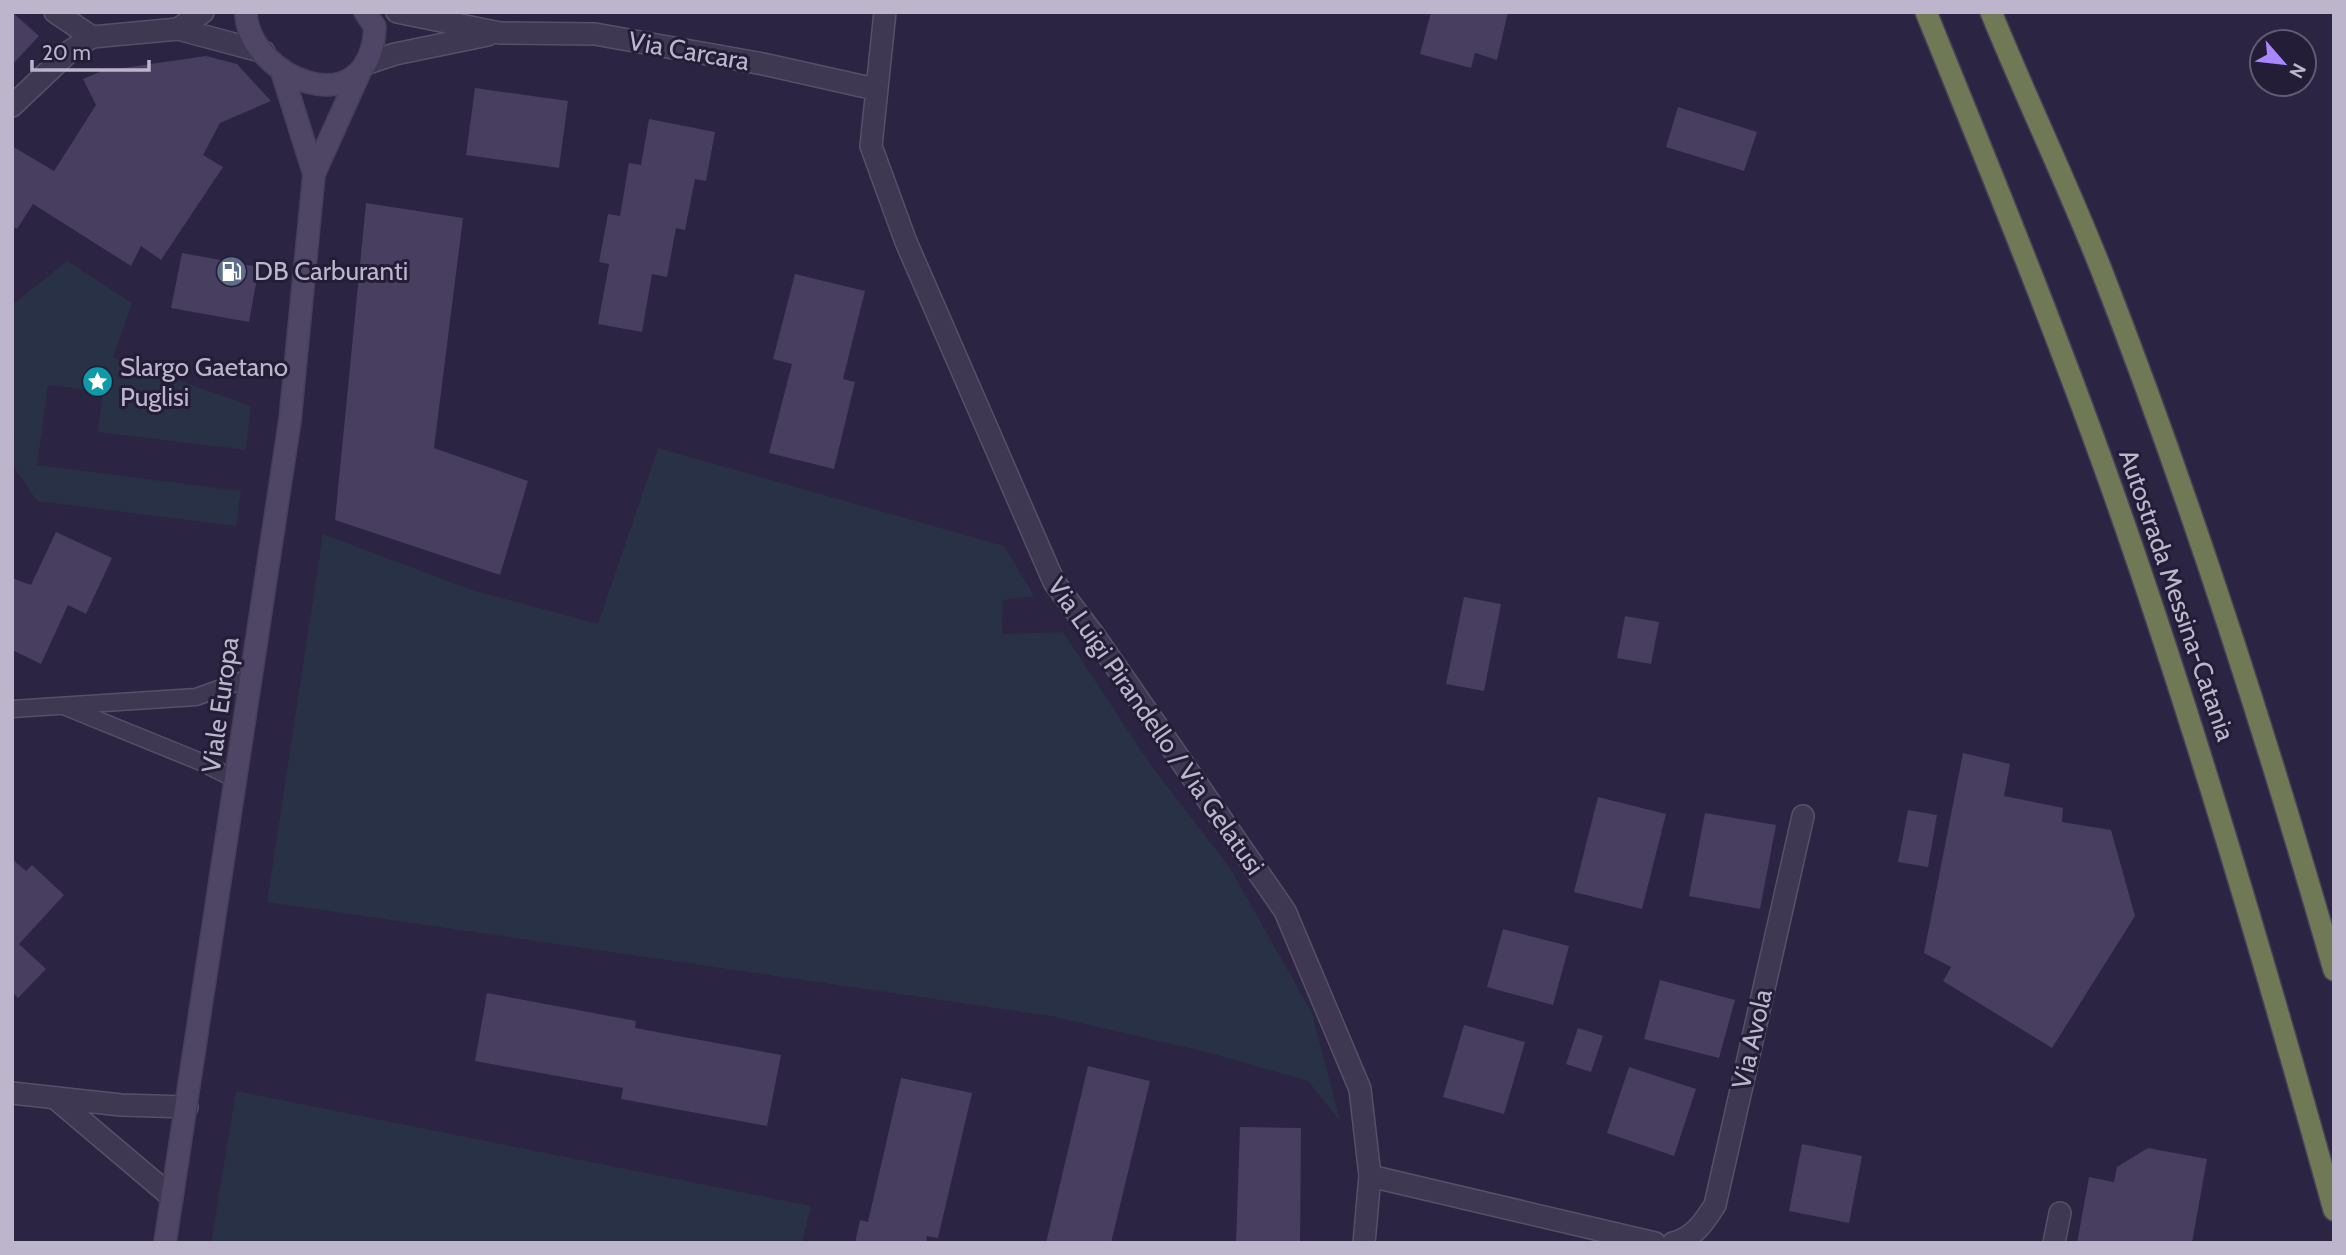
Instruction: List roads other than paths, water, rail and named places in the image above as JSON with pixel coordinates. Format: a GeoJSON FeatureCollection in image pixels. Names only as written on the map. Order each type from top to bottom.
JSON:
{"type":"FeatureCollection","features":[{"type":"Feature","properties":{"kind":"highway","name":"Autostrada Messina-Catania"},"geometry":{"type":"LineString","coordinates":[[1926,12],[2042,296],[2132,544],[2215,794],[2334,1210]]}},
{"type":"Feature","properties":{"kind":"highway"},"geometry":{"type":"LineString","coordinates":[[1984,12],[2025,94]]}},
{"type":"Feature","properties":{"kind":"highway","name":"Autostrada Messina-Catania"},"geometry":{"type":"LineString","coordinates":[[1991,12],[2100,269],[2192,521],[2278,774],[2334,970]]}},
{"type":"Feature","properties":{"kind":"main road"},"geometry":{"type":"LineString","coordinates":[[246,12],[254,35],[264,52],[281,69],[315,85],[336,86],[362,69]]}},
{"type":"Feature","properties":{"kind":"main road"},"geometry":{"type":"LineString","coordinates":[[314,174],[374,43],[375,27],[365,12]]}},
{"type":"Feature","properties":{"kind":"main road"},"geometry":{"type":"LineString","coordinates":[[281,69],[314,174]]}},
{"type":"Feature","properties":{"kind":"main road","name":"Viale Europa"},"geometry":{"type":"LineString","coordinates":[[165,1243],[290,420],[314,174]]}},
{"type":"Feature","properties":{"kind":"street"},"geometry":{"type":"LineString","coordinates":[[55,12],[92,37]]}},
{"type":"Feature","properties":{"kind":"street"},"geometry":{"type":"LineString","coordinates":[[178,29],[203,12]]}},
{"type":"Feature","properties":{"kind":"street"},"geometry":{"type":"LineString","coordinates":[[397,12],[500,33]]}},
{"type":"Feature","properties":{"kind":"street","name":"Via Luigi Pirandello / Via Gelatusi"},"geometry":{"type":"LineString","coordinates":[[884,12],[872,146],[906,242],[1054,582],[1096,638],[1284,911],[1360,1089],[1370,1176],[1364,1243]]}},
{"type":"Feature","properties":{"kind":"street"},"geometry":{"type":"LineString","coordinates":[[12,106],[70,51],[92,37],[178,29],[264,52]]}},
{"type":"Feature","properties":{"kind":"street"},"geometry":{"type":"LineString","coordinates":[[362,69],[396,54],[500,33]]}},
{"type":"Feature","properties":{"kind":"street","name":"Via Carcara"},"geometry":{"type":"LineString","coordinates":[[500,33],[595,34],[763,64],[875,89]]}},
{"type":"Feature","properties":{"kind":"street","name":"Via Avola"},"geometry":{"type":"LineString","coordinates":[[1673,1243],[1682,1241],[1701,1227],[1715,1205],[1803,816]]}},
{"type":"Feature","properties":{"kind":"street"},"geometry":{"type":"LineString","coordinates":[[12,1093],[121,1105],[187,1107]]}},
{"type":"Feature","properties":{"kind":"street"},"geometry":{"type":"LineString","coordinates":[[55,1098],[172,1197]]}},
{"type":"Feature","properties":{"kind":"street"},"geometry":{"type":"LineString","coordinates":[[1370,1176],[1656,1243]]}},
{"type":"Feature","properties":{"kind":"street"},"geometry":{"type":"LineString","coordinates":[[2054,1243],[2060,1213]]}},
{"type":"Feature","properties":{"kind":"lane"},"geometry":{"type":"LineString","coordinates":[[12,709],[196,696],[252,677]]}},
{"type":"Feature","properties":{"kind":"lane"},"geometry":{"type":"LineString","coordinates":[[60,705],[201,762],[237,780]]}},
{"type":"Feature","properties":{"kind":"place","name":"DB Carburanti"},"geometry":{"type":"Point","coordinates":[231,271]}},
{"type":"Feature","properties":{"kind":"place","name":"Slargo Gaetano Puglisi"},"geometry":{"type":"Point","coordinates":[97,382]}}]}
